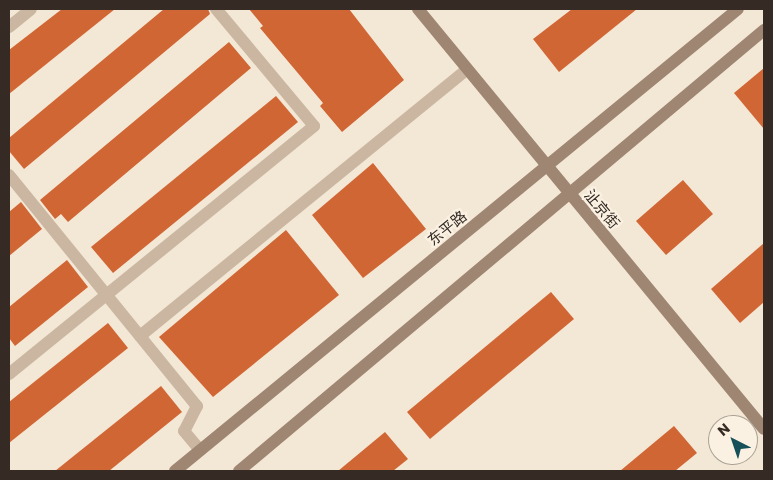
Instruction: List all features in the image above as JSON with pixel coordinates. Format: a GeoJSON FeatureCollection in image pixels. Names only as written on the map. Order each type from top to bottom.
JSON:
{"type":"FeatureCollection","features":[{"type":"Feature","properties":{"kind":"main road","name":"沚京街"},"geometry":{"type":"LineString","coordinates":[[418,9],[546,168],[764,429]]}},
{"type":"Feature","properties":{"kind":"main road","name":"东平路"},"geometry":{"type":"LineString","coordinates":[[175,471],[738,9]]}},
{"type":"Feature","properties":{"kind":"main road"},"geometry":{"type":"LineString","coordinates":[[239,471],[764,30]]}},
{"type":"Feature","properties":{"kind":"street"},"geometry":{"type":"LineString","coordinates":[[9,27],[31,9]]}},
{"type":"Feature","properties":{"kind":"street"},"geometry":{"type":"LineString","coordinates":[[9,374],[314,126],[216,9]]}},
{"type":"Feature","properties":{"kind":"street"},"geometry":{"type":"LineString","coordinates":[[140,336],[467,69]]}},
{"type":"Feature","properties":{"kind":"street"},"geometry":{"type":"LineString","coordinates":[[9,174],[197,406],[184,431],[200,450]]}},
{"type":"Feature","properties":{"kind":"building"},"geometry":{"type":"Polygon","coordinates":[[[62,9],[115,9],[9,94],[9,50],[62,9]]]}},
{"type":"Feature","properties":{"kind":"building"},"geometry":{"type":"Polygon","coordinates":[[[164,9],[208,9],[210,14],[24,169],[9,151],[9,138],[164,9]]]}},
{"type":"Feature","properties":{"kind":"building"},"geometry":{"type":"Polygon","coordinates":[[[249,9],[349,9],[404,80],[342,132],[320,106],[323,103],[260,28],[263,26],[249,9]]]}},
{"type":"Feature","properties":{"kind":"building"},"geometry":{"type":"Polygon","coordinates":[[[572,9],[637,9],[559,72],[533,39],[572,9]]]}},
{"type":"Feature","properties":{"kind":"building"},"geometry":{"type":"Polygon","coordinates":[[[229,42],[251,68],[68,222],[61,214],[55,219],[40,200],[229,42]]]}},
{"type":"Feature","properties":{"kind":"building"},"geometry":{"type":"Polygon","coordinates":[[[764,68],[764,129],[734,93],[764,68]]]}},
{"type":"Feature","properties":{"kind":"building"},"geometry":{"type":"Polygon","coordinates":[[[276,96],[298,122],[113,273],[91,247],[276,96]]]}},
{"type":"Feature","properties":{"kind":"building"},"geometry":{"type":"Polygon","coordinates":[[[373,163],[426,229],[363,278],[312,215],[373,163]]]}},
{"type":"Feature","properties":{"kind":"building"},"geometry":{"type":"Polygon","coordinates":[[[683,180],[713,214],[666,255],[636,221],[683,180]]]}},
{"type":"Feature","properties":{"kind":"building"},"geometry":{"type":"Polygon","coordinates":[[[21,202],[42,229],[9,256],[9,212],[21,202]]]}},
{"type":"Feature","properties":{"kind":"building"},"geometry":{"type":"Polygon","coordinates":[[[286,230],[339,295],[213,397],[159,337],[286,230]]]}},
{"type":"Feature","properties":{"kind":"building"},"geometry":{"type":"Polygon","coordinates":[[[764,243],[764,302],[740,323],[711,289],[764,243]]]}},
{"type":"Feature","properties":{"kind":"building"},"geometry":{"type":"Polygon","coordinates":[[[67,260],[88,287],[15,346],[9,338],[9,307],[67,260]]]}},
{"type":"Feature","properties":{"kind":"building"},"geometry":{"type":"Polygon","coordinates":[[[551,292],[574,319],[430,439],[407,412],[551,292]]]}},
{"type":"Feature","properties":{"kind":"building"},"geometry":{"type":"Polygon","coordinates":[[[108,323],[128,348],[9,443],[9,402],[108,323]]]}},
{"type":"Feature","properties":{"kind":"building"},"geometry":{"type":"Polygon","coordinates":[[[161,386],[182,412],[109,471],[55,471],[161,386]]]}},
{"type":"Feature","properties":{"kind":"building"},"geometry":{"type":"Polygon","coordinates":[[[674,426],[697,453],[675,471],[620,471],[674,426]]]}},
{"type":"Feature","properties":{"kind":"building"},"geometry":{"type":"Polygon","coordinates":[[[385,432],[408,459],[393,471],[338,471],[385,432]]]}}]}
